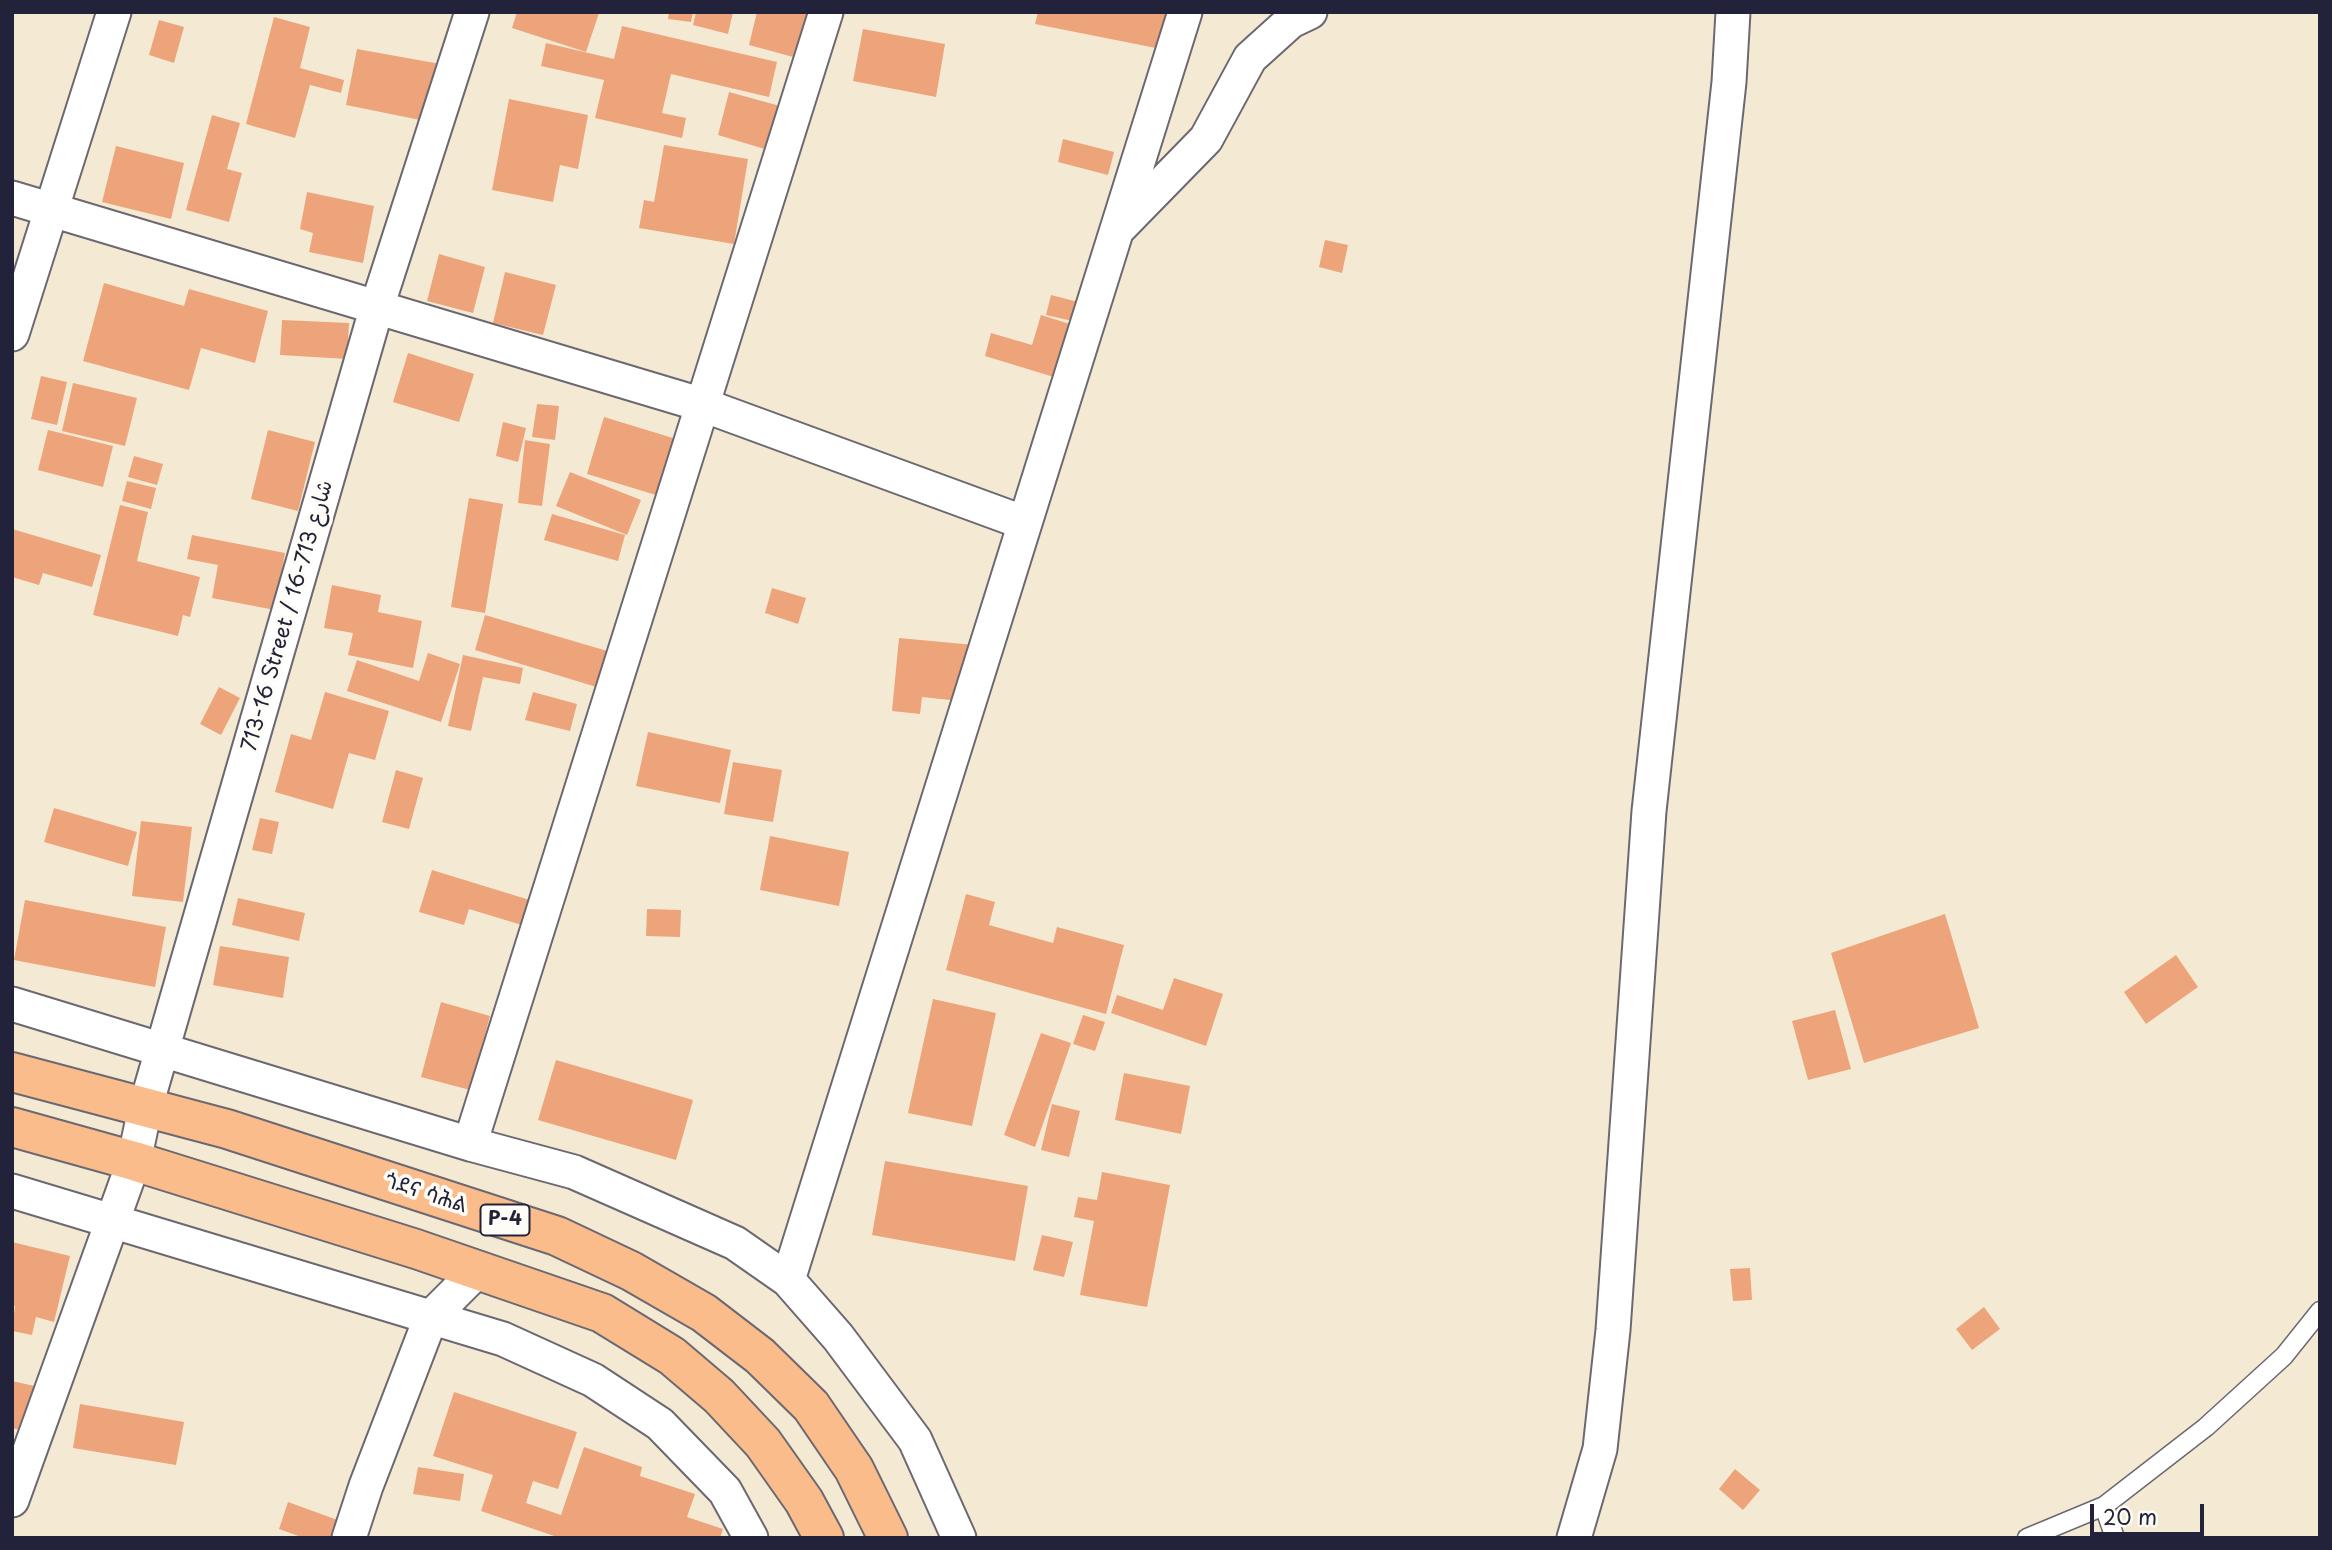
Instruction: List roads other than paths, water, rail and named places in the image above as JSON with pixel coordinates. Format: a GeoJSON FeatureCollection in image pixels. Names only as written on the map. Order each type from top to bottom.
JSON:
{"type":"FeatureCollection","features":[{"type":"Feature","properties":{"kind":"highway","name":"ጎደና ሳሕል"},"geometry":{"type":"LineString","coordinates":[[12,1072],[227,1129],[557,1236],[631,1271],[704,1313],[760,1356],[811,1406],[854,1469],[888,1538]]}},
{"type":"Feature","properties":{"kind":"highway"},"geometry":{"type":"LineString","coordinates":[[12,1127],[134,1161],[479,1269],[602,1313],[671,1356],[719,1396],[763,1443],[804,1501],[824,1538]]}},
{"type":"Feature","properties":{"kind":"street"},"geometry":{"type":"LineString","coordinates":[[12,334],[114,12]]}},
{"type":"Feature","properties":{"kind":"street","name":"713-16 Street / شارع 713-16"},"geometry":{"type":"LineString","coordinates":[[12,1500],[134,1161],[145,1109],[376,310],[472,12]]}},
{"type":"Feature","properties":{"kind":"street"},"geometry":{"type":"LineString","coordinates":[[470,1144],[826,12]]}},
{"type":"Feature","properties":{"kind":"street"},"geometry":{"type":"LineString","coordinates":[[788,1280],[1185,12]]}},
{"type":"Feature","properties":{"kind":"street"},"geometry":{"type":"LineString","coordinates":[[1117,231],[1206,139],[1250,58],[1291,22],[1310,12]]}},
{"type":"Feature","properties":{"kind":"street"},"geometry":{"type":"LineString","coordinates":[[1574,1538],[1600,1449],[1613,1330],[1649,811],[1729,82],[1734,12]]}},
{"type":"Feature","properties":{"kind":"street"},"geometry":{"type":"LineString","coordinates":[[12,198],[376,310],[703,405],[1025,523]]}},
{"type":"Feature","properties":{"kind":"street"},"geometry":{"type":"LineString","coordinates":[[12,1003],[470,1144],[574,1172],[659,1207],[735,1243],[788,1280],[838,1337],[915,1440],[959,1538]]}},
{"type":"Feature","properties":{"kind":"street"},"geometry":{"type":"LineString","coordinates":[[12,1191],[503,1339],[593,1380],[660,1424],[725,1491],[751,1538]]}},
{"type":"Feature","properties":{"kind":"street"},"geometry":{"type":"LineString","coordinates":[[349,1538],[366,1486],[431,1317],[479,1269]]}},
{"type":"Feature","properties":{"kind":"lane"},"geometry":{"type":"LineString","coordinates":[[2027,1538],[2104,1506],[2216,1418],[2284,1356],[2320,1311]]}},
{"type":"Feature","properties":{"kind":"lane"},"geometry":{"type":"LineString","coordinates":[[2104,1506],[2115,1538]]}}]}
